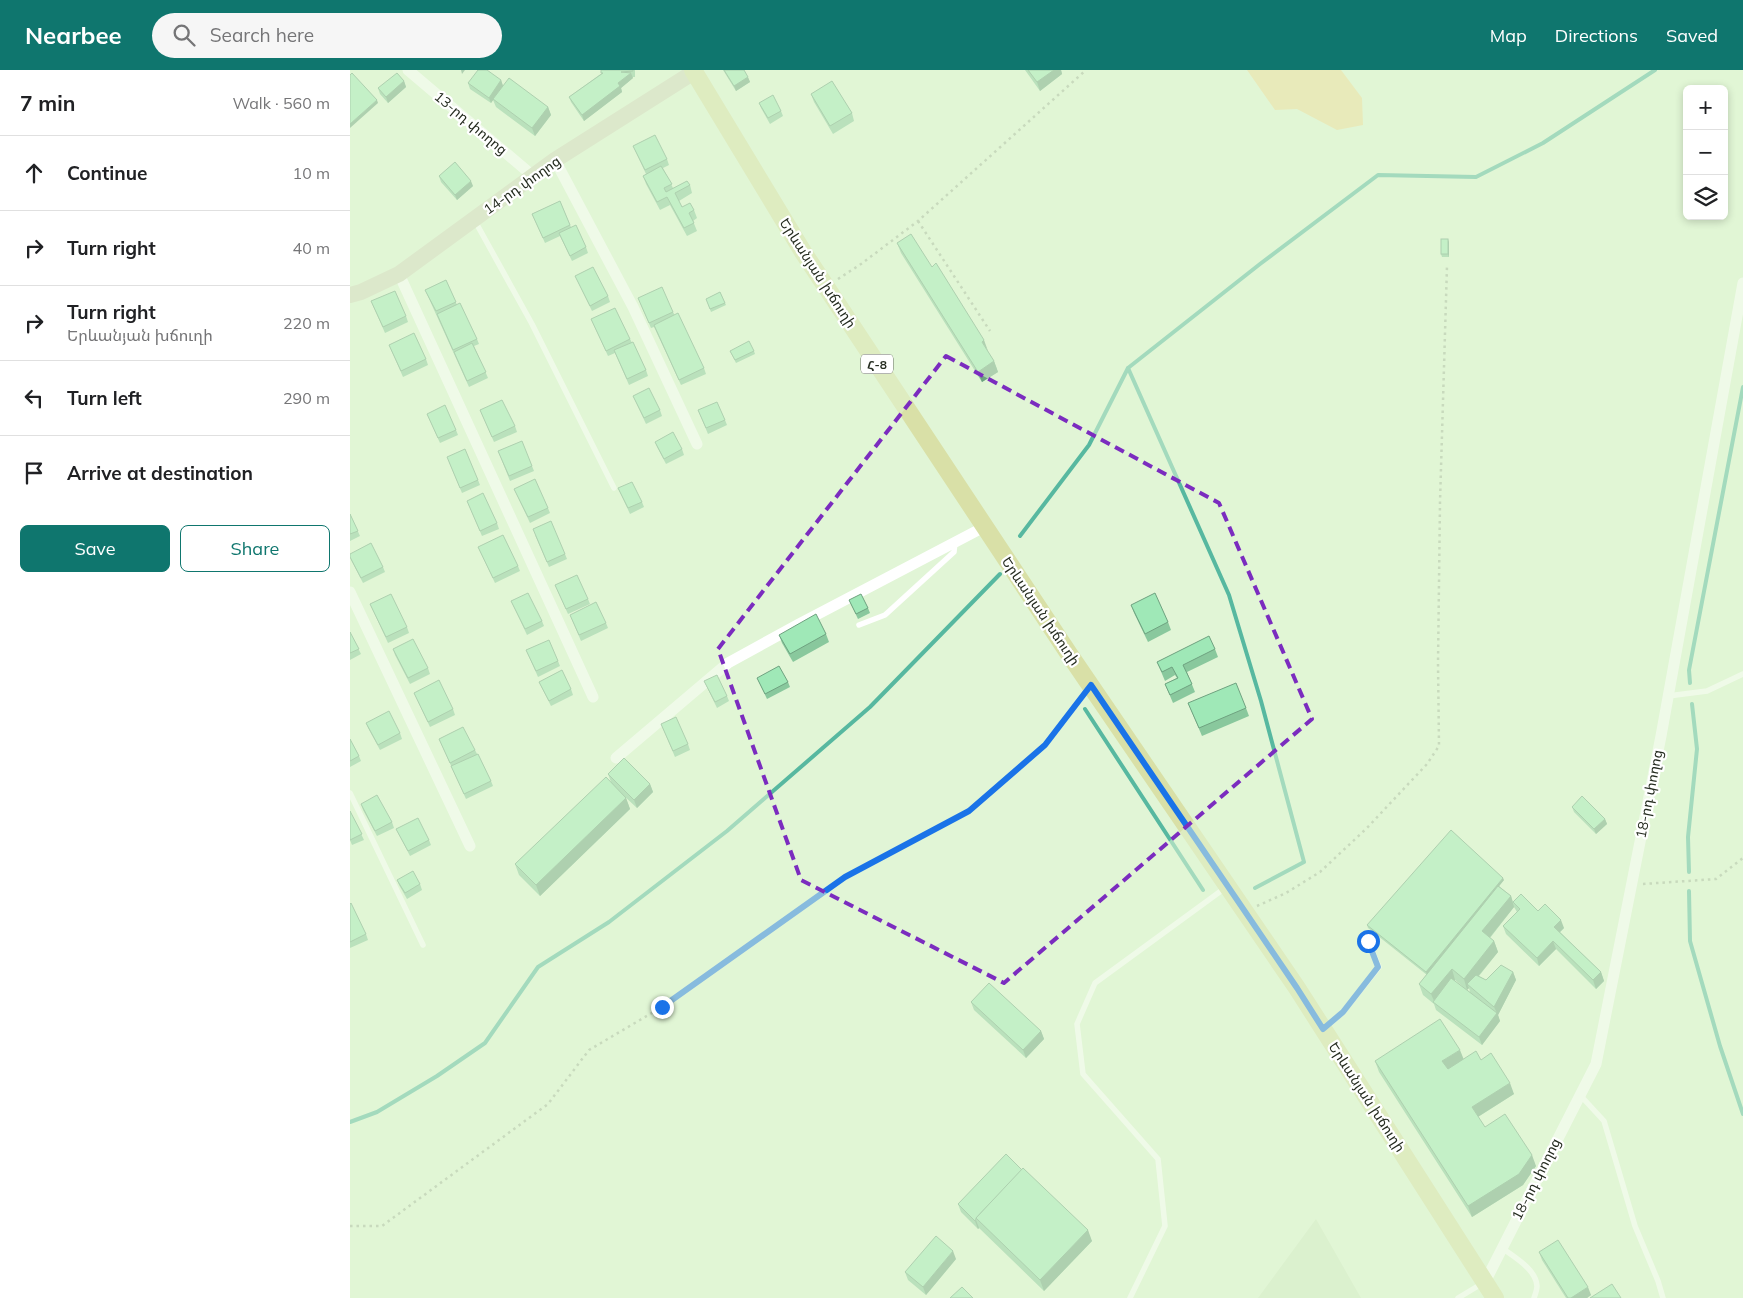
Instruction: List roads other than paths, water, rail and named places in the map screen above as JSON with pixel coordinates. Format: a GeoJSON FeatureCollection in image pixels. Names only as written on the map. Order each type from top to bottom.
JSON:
{"type":"FeatureCollection","features":[{"type":"Feature","properties":{"kind":"main road","name":"Երևանյան խճուղի"},"geometry":{"type":"LineString","coordinates":[[693,71],[803,252],[984,527],[1297,988],[1495,1298]]}},
{"type":"Feature","properties":{"kind":"street","name":"13-րդ փողոց"},"geometry":{"type":"LineString","coordinates":[[408,70],[533,176]]}},
{"type":"Feature","properties":{"kind":"street","name":"14-րդ փողոց"},"geometry":{"type":"LineString","coordinates":[[350,295],[361,292],[399,274],[555,160],[693,71]]}},
{"type":"Feature","properties":{"kind":"street"},"geometry":{"type":"LineString","coordinates":[[555,160],[633,307],[697,444]]}},
{"type":"Feature","properties":{"kind":"street"},"geometry":{"type":"LineString","coordinates":[[399,274],[593,697]]}},
{"type":"Feature","properties":{"kind":"street","name":"18-րդ փողոց"},"geometry":{"type":"LineString","coordinates":[[1485,1282],[1501,1247],[1596,1064],[1668,696],[1743,283]]}},
{"type":"Feature","properties":{"kind":"street"},"geometry":{"type":"LineString","coordinates":[[616,758],[728,663],[984,527]]}},
{"type":"Feature","properties":{"kind":"street"},"geometry":{"type":"LineString","coordinates":[[350,592],[470,846]]}},
{"type":"Feature","properties":{"kind":"lane"},"geometry":{"type":"LineString","coordinates":[[474,219],[532,324],[614,488]]}},
{"type":"Feature","properties":{"kind":"lane"},"geometry":{"type":"LineString","coordinates":[[859,625],[885,615],[954,552],[955,542]]}},
{"type":"Feature","properties":{"kind":"lane"},"geometry":{"type":"LineString","coordinates":[[1668,696],[1707,692],[1743,674]]}},
{"type":"Feature","properties":{"kind":"lane"},"geometry":{"type":"LineString","coordinates":[[350,794],[424,945]]}},
{"type":"Feature","properties":{"kind":"lane"},"geometry":{"type":"LineString","coordinates":[[1130,1298],[1165,1226],[1158,1159],[1084,1074],[1077,1024],[1095,983],[1227,886]]}},
{"type":"Feature","properties":{"kind":"lane"},"geometry":{"type":"LineString","coordinates":[[1323,1029],[1343,1012],[1378,967],[1368,941]]}},
{"type":"Feature","properties":{"kind":"lane"},"geometry":{"type":"LineString","coordinates":[[1580,1095],[1604,1121],[1635,1226],[1658,1281],[1663,1298]]}},
{"type":"Feature","properties":{"kind":"lane"},"geometry":{"type":"LineString","coordinates":[[1501,1247],[1525,1266],[1534,1276],[1537,1286],[1534,1298]]}},
{"type":"Feature","properties":{"kind":"lane"},"geometry":{"type":"LineString","coordinates":[[1458,1298],[1485,1282]]}},
{"type":"Feature","properties":{"kind":"waterway"},"geometry":{"type":"LineString","coordinates":[[1020,536],[1089,445],[1128,368],[1260,264],[1378,175],[1476,177],[1543,143],[1655,70]]}},
{"type":"Feature","properties":{"kind":"waterway"},"geometry":{"type":"LineString","coordinates":[[1128,368],[1229,595],[1261,701],[1304,862],[1255,888]]}},
{"type":"Feature","properties":{"kind":"waterway"},"geometry":{"type":"LineString","coordinates":[[1690,683],[1689,670],[1743,387]]}},
{"type":"Feature","properties":{"kind":"waterway"},"geometry":{"type":"LineString","coordinates":[[350,1122],[377,1112],[437,1076],[485,1043],[538,967],[609,922],[727,831],[870,707],[1000,574]]}},
{"type":"Feature","properties":{"kind":"waterway"},"geometry":{"type":"LineString","coordinates":[[1689,872],[1688,837],[1697,749],[1692,704]]}},
{"type":"Feature","properties":{"kind":"waterway"},"geometry":{"type":"LineString","coordinates":[[1085,709],[1203,890]]}},
{"type":"Feature","properties":{"kind":"waterway"},"geometry":{"type":"LineString","coordinates":[[1689,891],[1690,941],[1720,1046],[1743,1114]]}}]}
